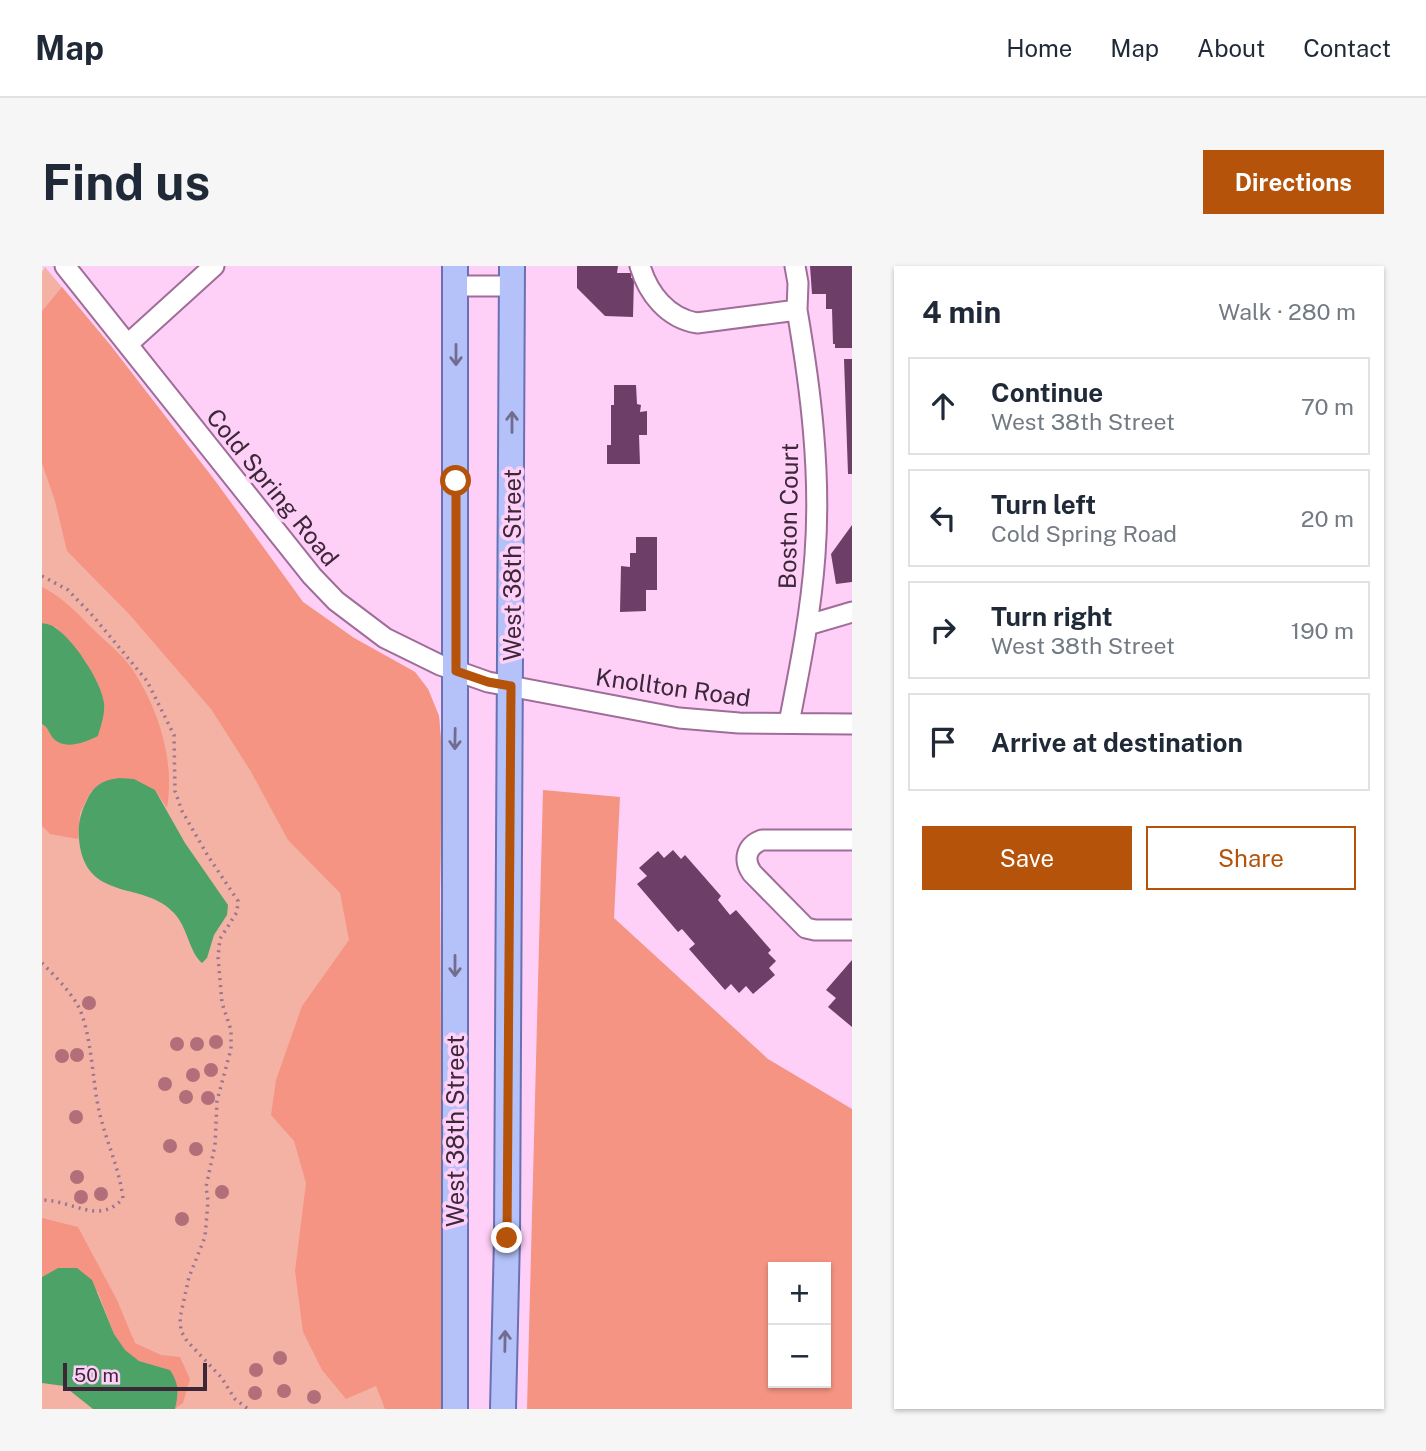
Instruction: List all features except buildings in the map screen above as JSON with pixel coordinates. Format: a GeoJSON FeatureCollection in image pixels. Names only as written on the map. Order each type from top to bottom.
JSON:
{"type":"FeatureCollection","features":[{"type":"Feature","properties":{"kind":"main road","name":"West 38th Street"},"geometry":{"type":"LineString","coordinates":[[455,276],[455,1409]]}},
{"type":"Feature","properties":{"kind":"main road","name":"West 38th Street"},"geometry":{"type":"LineString","coordinates":[[503,1409],[500,684],[512,276]]}},
{"type":"Feature","properties":{"kind":"street","name":"Cold Spring Road"},"geometry":{"type":"LineString","coordinates":[[65,266],[323,589],[385,638],[456,671],[500,684]]}},
{"type":"Feature","properties":{"kind":"street"},"geometry":{"type":"LineString","coordinates":[[124,340],[214,266]]}},
{"type":"Feature","properties":{"kind":"street"},"geometry":{"type":"LineString","coordinates":[[640,266],[654,297],[667,310],[692,322],[797,310]]}},
{"type":"Feature","properties":{"kind":"street","name":"Boston Court"},"geometry":{"type":"LineString","coordinates":[[789,723],[807,625],[815,554],[816,464],[810,384],[797,310],[798,283],[795,266]]}},
{"type":"Feature","properties":{"kind":"street"},"geometry":{"type":"LineString","coordinates":[[455,276],[512,276]]}},
{"type":"Feature","properties":{"kind":"street"},"geometry":{"type":"LineString","coordinates":[[807,625],[852,612]]}},
{"type":"Feature","properties":{"kind":"street","name":"Knollton Road"},"geometry":{"type":"LineString","coordinates":[[500,684],[679,718],[739,723],[852,724]]}},
{"type":"Feature","properties":{"kind":"street"},"geometry":{"type":"LineString","coordinates":[[852,840],[762,841],[750,848],[747,854],[747,864],[752,873],[801,925],[815,930],[852,930]]}},
{"type":"Feature","properties":{"kind":"path"},"geometry":{"type":"LineString","coordinates":[[42,576],[68,590],[147,681],[174,735],[175,791],[182,811],[238,901],[237,912],[220,939],[218,957],[222,1003],[231,1030],[231,1049],[217,1101],[215,1145],[206,1187],[208,1201],[205,1237],[189,1277],[180,1318],[181,1331],[187,1341],[221,1377],[235,1399],[248,1409]]}},
{"type":"Feature","properties":{"kind":"path"},"geometry":{"type":"LineString","coordinates":[[42,963],[78,1005],[90,1048],[100,1117],[120,1174],[122,1198],[114,1208],[98,1212],[58,1200],[42,1199]]}},
{"type":"Feature","properties":{"kind":"shaded area"},"geometry":{"type":"Polygon","coordinates":[[[45,267],[111,346],[216,482],[303,602],[354,638],[415,672],[428,689],[439,716],[442,753],[440,893],[443,1409],[42,1409],[42,272],[45,267]]]}},
{"type":"Feature","properties":{"kind":"shaded area"},"geometry":{"type":"Polygon","coordinates":[[[62,287],[216,482],[303,602],[354,638],[415,672],[428,689],[439,716],[442,753],[440,893],[443,1409],[385,1409],[376,1386],[346,1399],[322,1370],[303,1332],[295,1271],[306,1183],[294,1141],[271,1115],[276,1080],[302,1006],[349,940],[340,893],[288,840],[250,770],[211,709],[129,614],[67,551],[55,501],[42,463],[42,311],[62,287]]]}},
{"type":"Feature","properties":{"kind":"shaded area"},"geometry":{"type":"Polygon","coordinates":[[[42,587],[68,605],[129,664],[150,702],[167,754],[167,808],[155,790],[91,791],[80,813],[78,839],[50,834],[42,826],[42,724],[47,727],[87,663],[56,627],[42,623],[42,587]]]}},
{"type":"Feature","properties":{"kind":"shaded area"},"geometry":{"type":"Polygon","coordinates":[[[42,623],[55,628],[72,643],[102,694],[104,707],[98,736],[87,741],[63,744],[53,738],[42,724],[42,623]]]}},
{"type":"Feature","properties":{"kind":"shaded area"},"geometry":{"type":"Polygon","coordinates":[[[134,779],[155,790],[185,843],[228,905],[227,915],[214,935],[207,958],[202,963],[174,913],[162,903],[148,897],[106,884],[95,876],[86,864],[79,834],[84,806],[96,787],[108,780],[134,779]]]}},
{"type":"Feature","properties":{"kind":"shaded area"},"geometry":{"type":"Polygon","coordinates":[[[543,790],[620,797],[614,918],[768,1059],[852,1109],[852,1409],[527,1409],[543,790]]]}},
{"type":"Feature","properties":{"kind":"shaded area"},"geometry":{"type":"Polygon","coordinates":[[[42,1218],[78,1227],[117,1300],[135,1343],[161,1355],[180,1357],[190,1379],[183,1403],[175,1409],[178,1394],[170,1370],[139,1361],[125,1351],[114,1334],[98,1292],[58,1268],[42,1277],[42,1218]]]}},
{"type":"Feature","properties":{"kind":"shaded area"},"geometry":{"type":"Polygon","coordinates":[[[58,1268],[77,1268],[92,1280],[114,1334],[125,1350],[139,1361],[170,1370],[177,1388],[175,1409],[93,1409],[64,1386],[42,1383],[42,1277],[58,1268]]]}},
{"type":"Feature","properties":{"kind":"route"},"geometry":{"type":"LineString","coordinates":[[456,481],[456,671],[488,682],[511,686],[507,1238]]}}]}
